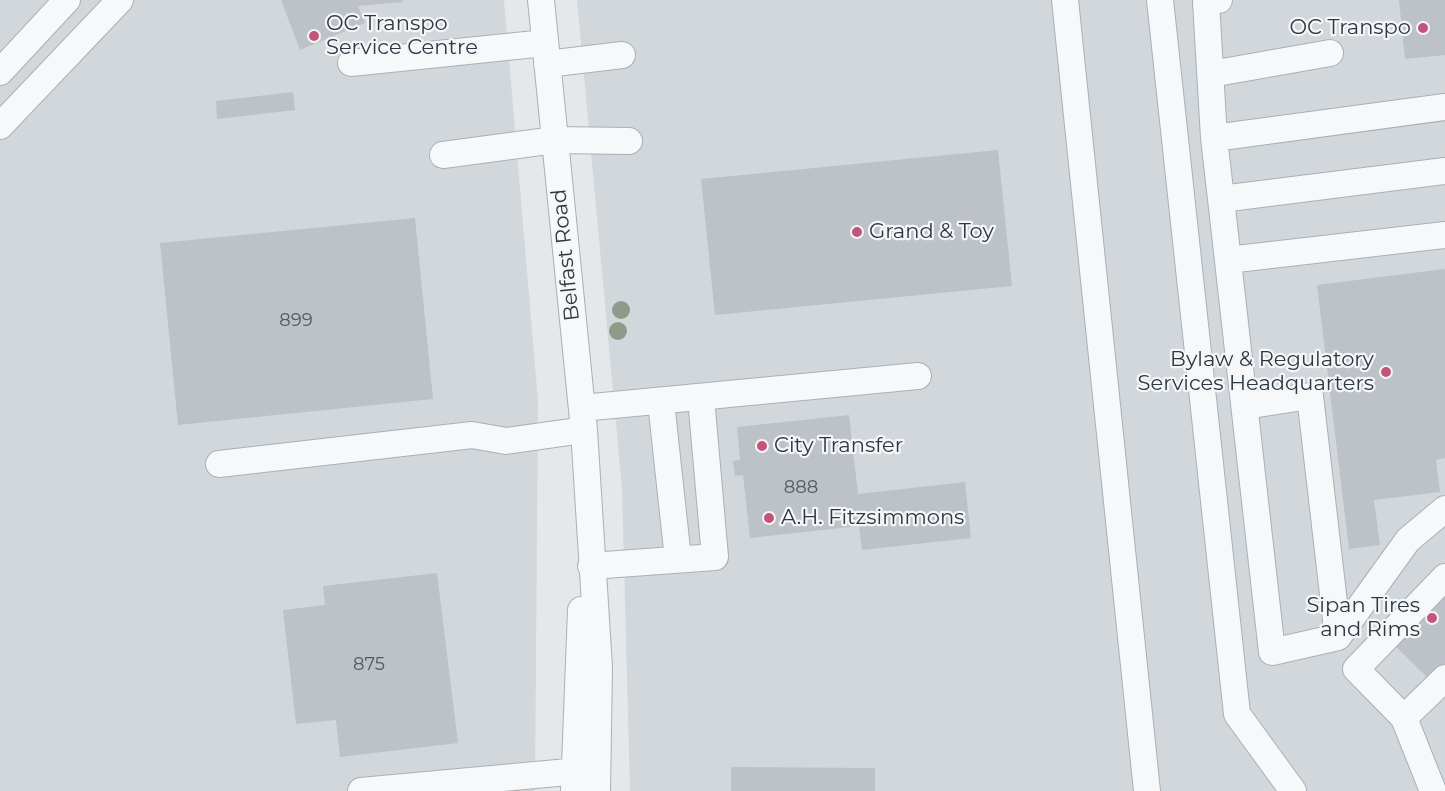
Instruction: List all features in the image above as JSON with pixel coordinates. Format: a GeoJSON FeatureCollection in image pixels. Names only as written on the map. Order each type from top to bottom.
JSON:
{"type":"FeatureCollection","features":[{"type":"Feature","properties":{"kind":"street"},"geometry":{"type":"LineString","coordinates":[[0,72],[67,0]]}},
{"type":"Feature","properties":{"kind":"street"},"geometry":{"type":"LineString","coordinates":[[0,126],[120,0]]}},
{"type":"Feature","properties":{"kind":"street","name":"Belfast Road"},"geometry":{"type":"LineString","coordinates":[[541,0],[583,419],[587,511],[599,667],[586,781]]}},
{"type":"Feature","properties":{"kind":"street"},"geometry":{"type":"LineString","coordinates":[[1065,0],[1147,791]]}},
{"type":"Feature","properties":{"kind":"street"},"geometry":{"type":"LineString","coordinates":[[1160,0],[1237,714],[1291,789]]}},
{"type":"Feature","properties":{"kind":"street"},"geometry":{"type":"LineString","coordinates":[[1219,0],[1206,2],[1214,138],[1272,652],[1338,637],[1408,540],[1445,509]]}},
{"type":"Feature","properties":{"kind":"street"},"geometry":{"type":"LineString","coordinates":[[351,63],[546,53],[622,55]]}},
{"type":"Feature","properties":{"kind":"street"},"geometry":{"type":"LineString","coordinates":[[1211,74],[1330,53]]}},
{"type":"Feature","properties":{"kind":"street"},"geometry":{"type":"LineString","coordinates":[[1214,138],[1445,107]]}},
{"type":"Feature","properties":{"kind":"street"},"geometry":{"type":"LineString","coordinates":[[443,155],[555,140],[629,141]]}},
{"type":"Feature","properties":{"kind":"street"},"geometry":{"type":"LineString","coordinates":[[1221,199],[1445,171]]}},
{"type":"Feature","properties":{"kind":"street"},"geometry":{"type":"LineString","coordinates":[[1228,260],[1445,235]]}},
{"type":"Feature","properties":{"kind":"street"},"geometry":{"type":"LineString","coordinates":[[219,464],[472,435],[506,441],[583,419],[661,402],[918,376]]}},
{"type":"Feature","properties":{"kind":"street"},"geometry":{"type":"LineString","coordinates":[[1245,406],[1310,396],[1338,637]]}},
{"type":"Feature","properties":{"kind":"street"},"geometry":{"type":"LineString","coordinates":[[591,566],[715,556],[701,398]]}},
{"type":"Feature","properties":{"kind":"street"},"geometry":{"type":"LineString","coordinates":[[661,402],[678,559]]}},
{"type":"Feature","properties":{"kind":"street","name":"Belfast Road"},"geometry":{"type":"LineString","coordinates":[[586,781],[587,511]]}},
{"type":"Feature","properties":{"kind":"street"},"geometry":{"type":"LineString","coordinates":[[1433,791],[1404,718],[1356,669],[1445,578]]}},
{"type":"Feature","properties":{"kind":"street"},"geometry":{"type":"LineString","coordinates":[[1404,718],[1445,678]]}},
{"type":"Feature","properties":{"kind":"street"},"geometry":{"type":"LineString","coordinates":[[361,791],[422,785],[586,781]]}},
{"type":"Feature","properties":{"kind":"shaded area"},"geometry":{"type":"Polygon","coordinates":[[[0,0],[504,0],[538,401],[535,791],[0,791],[0,0]]]}},
{"type":"Feature","properties":{"kind":"shaded area"},"geometry":{"type":"Polygon","coordinates":[[[577,0],[1445,0],[1445,791],[630,791],[622,489],[577,0]]]}},
{"type":"Feature","properties":{"kind":"building","name":"OC Transpo Service Centre"},"geometry":{"type":"Polygon","coordinates":[[[281,0],[403,0],[403,2],[358,6],[365,23],[300,50],[281,0]]]}},
{"type":"Feature","properties":{"kind":"building","name":"OC Transpo"},"geometry":{"type":"Polygon","coordinates":[[[1399,0],[1445,0],[1445,55],[1405,59],[1399,0]]]}},
{"type":"Feature","properties":{"kind":"building"},"geometry":{"type":"Polygon","coordinates":[[[293,92],[295,110],[217,119],[216,101],[293,92]]]}},
{"type":"Feature","properties":{"kind":"building","name":"Grand & Toy"},"geometry":{"type":"Polygon","coordinates":[[[998,150],[1012,286],[715,315],[701,179],[998,150]]]}},
{"type":"Feature","properties":{"kind":"building"},"geometry":{"type":"Polygon","coordinates":[[[415,218],[433,399],[178,425],[160,243],[415,218]]]}},
{"type":"Feature","properties":{"kind":"building","name":"Bylaw & Regulatory Services Headquarters"},"geometry":{"type":"Polygon","coordinates":[[[1445,269],[1445,458],[1436,460],[1440,492],[1374,500],[1380,545],[1349,549],[1317,285],[1445,269]]]}},
{"type":"Feature","properties":{"kind":"building"},"geometry":{"type":"Polygon","coordinates":[[[849,415],[858,494],[965,482],[971,538],[862,550],[859,526],[750,538],[743,475],[735,476],[733,461],[740,460],[737,427],[849,415]]]}},
{"type":"Feature","properties":{"kind":"building"},"geometry":{"type":"Polygon","coordinates":[[[437,573],[458,743],[340,757],[336,720],[296,724],[283,610],[325,605],[323,586],[437,573]]]}},
{"type":"Feature","properties":{"kind":"building","name":"Sipan Tires and Rims"},"geometry":{"type":"Polygon","coordinates":[[[1445,592],[1445,665],[1430,680],[1393,644],[1445,592]]]}},
{"type":"Feature","properties":{"kind":"building"},"geometry":{"type":"Polygon","coordinates":[[[731,767],[875,768],[875,791],[731,791],[731,767]]]}},
{"type":"Feature","properties":{"kind":"place","name":"OC Transpo"},"geometry":{"type":"Point","coordinates":[1423,28]}},
{"type":"Feature","properties":{"kind":"place","name":"OC Transpo Service Centre"},"geometry":{"type":"Point","coordinates":[314,36]}},
{"type":"Feature","properties":{"kind":"place","name":"Grand & Toy"},"geometry":{"type":"Point","coordinates":[857,232]}},
{"type":"Feature","properties":{"kind":"place","name":"Bylaw & Regulatory Services Headquarters"},"geometry":{"type":"Point","coordinates":[1386,372]}},
{"type":"Feature","properties":{"kind":"place","name":"City Transfer"},"geometry":{"type":"Point","coordinates":[762,446]}},
{"type":"Feature","properties":{"kind":"place","name":"A.H. Fitzsimmons"},"geometry":{"type":"Point","coordinates":[769,518]}},
{"type":"Feature","properties":{"kind":"place","name":"Sipan Tires and Rims"},"geometry":{"type":"Point","coordinates":[1432,618]}}]}
